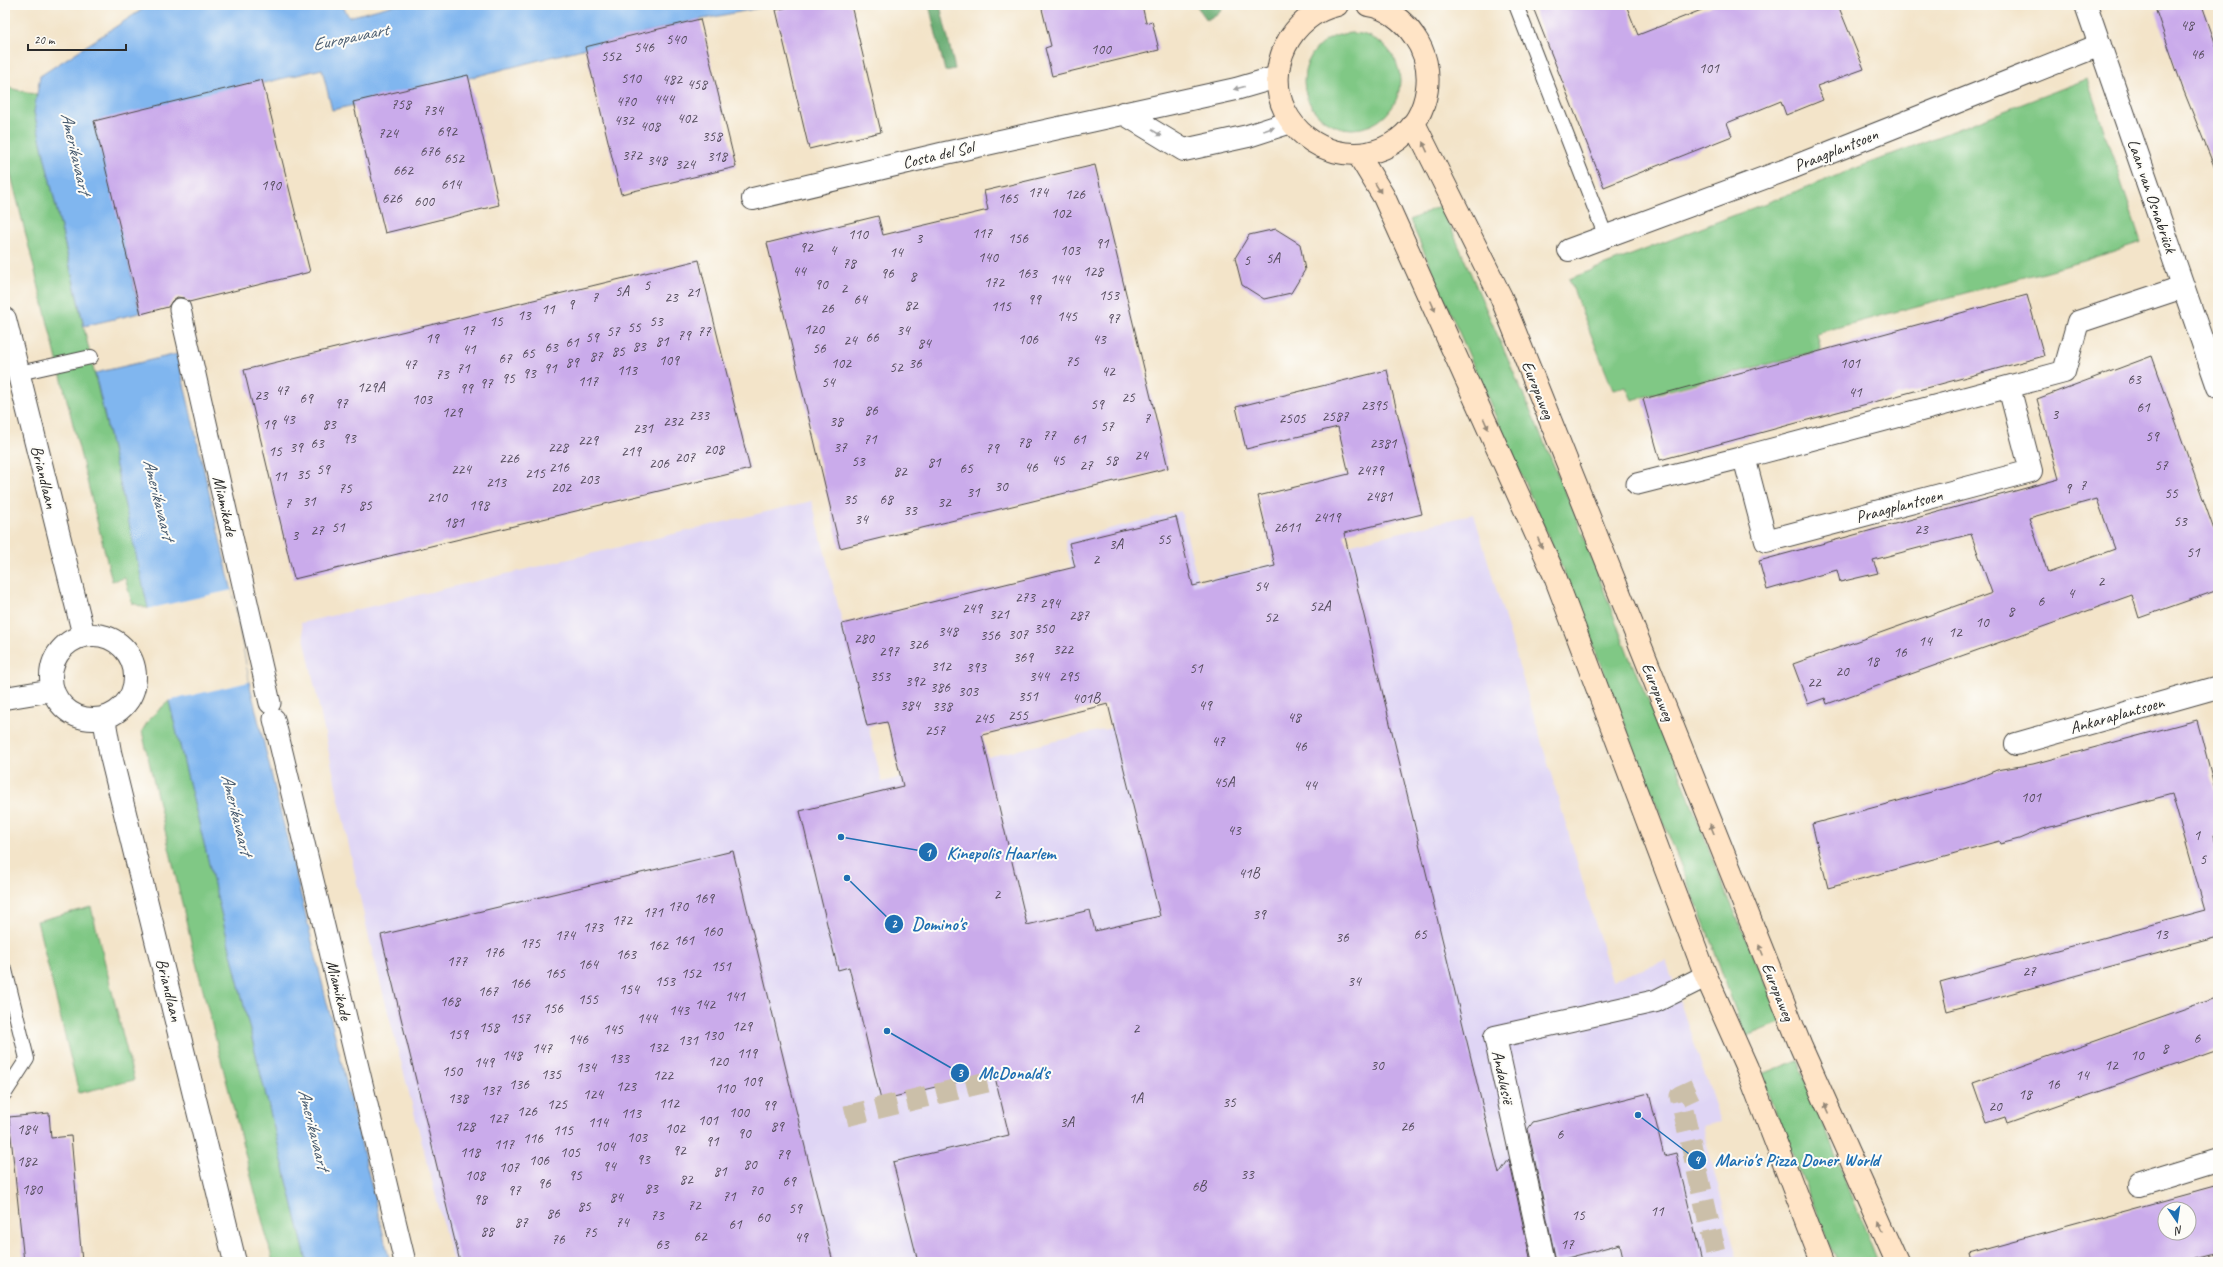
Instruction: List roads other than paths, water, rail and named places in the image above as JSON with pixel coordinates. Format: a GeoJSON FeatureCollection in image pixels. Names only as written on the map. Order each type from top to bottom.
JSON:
{"type":"FeatureCollection","features":[{"type":"Feature","properties":{"kind":"main road"},"geometry":{"type":"LineString","coordinates":[[1337,5],[1320,11],[1302,12],[1281,56],[1277,77],[1280,101],[1291,122],[1304,137],[1320,147],[1339,153],[1358,154],[1380,150],[1399,139],[1414,123],[1424,105],[1428,84],[1427,63],[1420,44],[1408,27],[1392,14],[1368,5]]}},
{"type":"Feature","properties":{"kind":"main road","name":"Europaweg"},"geometry":{"type":"LineString","coordinates":[[1414,123],[1502,297],[1800,1047],[1897,1262]]}},
{"type":"Feature","properties":{"kind":"main road"},"geometry":{"type":"LineString","coordinates":[[1358,154],[1384,197],[1554,574],[1706,976],[1744,1062],[1822,1262]]}},
{"type":"Feature","properties":{"kind":"street","name":"Laan van Osnabrück"},"geometry":{"type":"LineString","coordinates":[[2086,5],[2218,388]]}},
{"type":"Feature","properties":{"kind":"street","name":"Praagplantsoen"},"geometry":{"type":"LineString","coordinates":[[1569,250],[1791,168],[2100,45]]}},
{"type":"Feature","properties":{"kind":"street","name":"Costa del Sol"},"geometry":{"type":"LineString","coordinates":[[753,199],[1236,89],[1277,77]]}},
{"type":"Feature","properties":{"kind":"street"},"geometry":{"type":"LineString","coordinates":[[1123,114],[1184,150],[1242,138],[1291,122]]}},
{"type":"Feature","properties":{"kind":"street"},"geometry":{"type":"LineString","coordinates":[[1637,484],[2064,372],[2078,322],[2183,287]]}},
{"type":"Feature","properties":{"kind":"street","name":"Miamikade"},"geometry":{"type":"LineString","coordinates":[[180,310],[272,711],[405,1262]]}},
{"type":"Feature","properties":{"kind":"street","name":"Briandlaan"},"geometry":{"type":"LineString","coordinates":[[5,319],[84,636]]}},
{"type":"Feature","properties":{"kind":"street","name":"Praagplantsoen"},"geometry":{"type":"LineString","coordinates":[[1744,457],[1766,541],[1842,521],[2031,471],[2009,387]]}},
{"type":"Feature","properties":{"kind":"street"},"geometry":{"type":"LineString","coordinates":[[99,635],[113,640],[125,648],[133,661],[136,676],[134,690],[127,703],[117,712],[104,718],[91,720],[78,717],[67,710],[58,701],[53,690],[51,676],[53,662],[60,650],[71,641],[84,636],[99,635]]}},
{"type":"Feature","properties":{"kind":"street","name":"Ankaraplantsoen"},"geometry":{"type":"LineString","coordinates":[[2016,744],[2218,687]]}},
{"type":"Feature","properties":{"kind":"street"},"geometry":{"type":"LineString","coordinates":[[5,698],[53,690]]}},
{"type":"Feature","properties":{"kind":"street","name":"Briandlaan"},"geometry":{"type":"LineString","coordinates":[[104,718],[110,752],[235,1262]]}},
{"type":"Feature","properties":{"kind":"street","name":"Andalusië"},"geometry":{"type":"LineString","coordinates":[[1544,1262],[1495,1038],[1656,1001],[1706,976]]}},
{"type":"Feature","properties":{"kind":"street"},"geometry":{"type":"LineString","coordinates":[[2140,1185],[2218,1161]]}},
{"type":"Feature","properties":{"kind":"lane"},"geometry":{"type":"LineString","coordinates":[[1516,5],[1606,237]]}},
{"type":"Feature","properties":{"kind":"lane"},"geometry":{"type":"LineString","coordinates":[[19,373],[91,357]]}},
{"type":"Feature","properties":{"kind":"lane"},"geometry":{"type":"LineString","coordinates":[[5,970],[27,1059],[5,1093]]}},
{"type":"Feature","properties":{"kind":"water"},"geometry":{"type":"Polygon","coordinates":[[[149,5],[342,5],[349,17],[394,5],[775,5],[683,23],[427,89],[332,110],[322,69],[97,123],[140,313],[84,326],[34,112],[40,76],[149,5]]]}},
{"type":"Feature","properties":{"kind":"water","name":"Amerikavaart"},"geometry":{"type":"Polygon","coordinates":[[[177,354],[236,609],[249,682],[390,1262],[307,1262],[169,701],[95,373],[177,354]]]}},
{"type":"Feature","properties":{"kind":"tunnel"},"geometry":{"type":"LineString","coordinates":[[846,1116],[995,1080]]}},
{"type":"Feature","properties":{"kind":"tunnel"},"geometry":{"type":"LineString","coordinates":[[1695,1089],[1680,1096],[1718,1262]]}},
{"type":"Feature","properties":{"kind":"place","name":"Kinepolis Haarlem"},"geometry":{"type":"Point","coordinates":[841,837]}},
{"type":"Feature","properties":{"kind":"place","name":"Domino's"},"geometry":{"type":"Point","coordinates":[847,878]}},
{"type":"Feature","properties":{"kind":"place","name":"McDonald's"},"geometry":{"type":"Point","coordinates":[887,1031]}},
{"type":"Feature","properties":{"kind":"place","name":"Mario's Pizza Doner World"},"geometry":{"type":"Point","coordinates":[1638,1115]}},
{"type":"Feature","properties":{"kind":"water label","name":"Europavaart"},"geometry":{"type":"Point","coordinates":[350,37]}}]}
